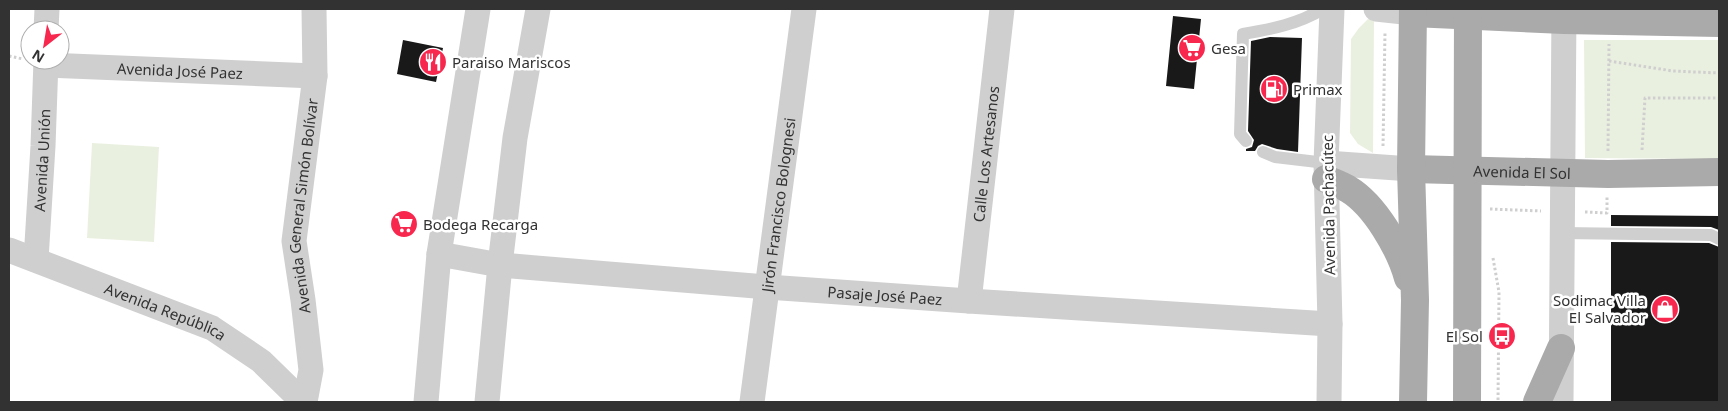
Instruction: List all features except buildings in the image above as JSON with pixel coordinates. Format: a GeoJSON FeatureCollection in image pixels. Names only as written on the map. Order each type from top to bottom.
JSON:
{"type":"FeatureCollection","features":[{"type":"Feature","properties":{"kind":"main road"},"geometry":{"type":"LineString","coordinates":[[1413,402],[1414,300],[1411,169],[1413,11],[1564,14],[1610,22],[1672,16],[1719,23]]}},
{"type":"Feature","properties":{"kind":"main road"},"geometry":{"type":"LineString","coordinates":[[1467,402],[1468,12]]}},
{"type":"Feature","properties":{"kind":"main road","name":"Avenida El Sol"},"geometry":{"type":"LineString","coordinates":[[1411,169],[1563,174],[1719,172]]}},
{"type":"Feature","properties":{"kind":"main road"},"geometry":{"type":"LineString","coordinates":[[1326,171],[1373,211],[1388,232],[1407,274],[1414,300]]}},
{"type":"Feature","properties":{"kind":"main road"},"geometry":{"type":"LineString","coordinates":[[1537,402],[1561,348]]}},
{"type":"Feature","properties":{"kind":"street","name":"Avenida General Simón Bolívar"},"geometry":{"type":"LineString","coordinates":[[304,402],[311,370],[294,241],[314,76],[314,9]]}},
{"type":"Feature","properties":{"kind":"street"},"geometry":{"type":"LineString","coordinates":[[426,402],[439,254],[478,9]]}},
{"type":"Feature","properties":{"kind":"street"},"geometry":{"type":"LineString","coordinates":[[487,402],[500,265],[516,138],[538,9]]}},
{"type":"Feature","properties":{"kind":"street","name":"Jirón Francisco Bolognesi"},"geometry":{"type":"LineString","coordinates":[[752,402],[804,9]]}},
{"type":"Feature","properties":{"kind":"street","name":"Calle Los Artesanos"},"geometry":{"type":"LineString","coordinates":[[969,301],[1002,9]]}},
{"type":"Feature","properties":{"kind":"street","name":"Avenida Pachacútec"},"geometry":{"type":"LineString","coordinates":[[1329,402],[1330,324],[1326,171],[1332,9]]}},
{"type":"Feature","properties":{"kind":"street"},"geometry":{"type":"LineString","coordinates":[[1380,9],[1413,11]]}},
{"type":"Feature","properties":{"kind":"street"},"geometry":{"type":"LineString","coordinates":[[1562,402],[1564,14]]}},
{"type":"Feature","properties":{"kind":"street","name":"Avenida José Paez"},"geometry":{"type":"LineString","coordinates":[[70,63],[314,76]]}},
{"type":"Feature","properties":{"kind":"street","name":"Avenida Unión"},"geometry":{"type":"LineString","coordinates":[[36,260],[46,70]]}},
{"type":"Feature","properties":{"kind":"street","name":"Avenida El Sol"},"geometry":{"type":"LineString","coordinates":[[1326,171],[1382,168],[1411,169]]}},
{"type":"Feature","properties":{"kind":"street","name":"Avenida República"},"geometry":{"type":"LineString","coordinates":[[9,250],[212,328],[261,361],[304,402]]}},
{"type":"Feature","properties":{"kind":"street","name":"Pasaje José Paez"},"geometry":{"type":"LineString","coordinates":[[439,254],[500,265],[767,286],[1330,324]]}},
{"type":"Feature","properties":{"kind":"lane"},"geometry":{"type":"LineString","coordinates":[[1246,141],[1240,134],[1243,34],[1277,33],[1323,9]]}},
{"type":"Feature","properties":{"kind":"lane"},"geometry":{"type":"LineString","coordinates":[[1271,153],[1326,171]]}},
{"type":"Feature","properties":{"kind":"lane"},"geometry":{"type":"LineString","coordinates":[[1562,233],[1711,235],[1719,239]]}},
{"type":"Feature","properties":{"kind":"path"},"geometry":{"type":"LineString","coordinates":[[1380,9],[1382,168]]}},
{"type":"Feature","properties":{"kind":"path"},"geometry":{"type":"LineString","coordinates":[[1607,214],[1610,22]]}},
{"type":"Feature","properties":{"kind":"path"},"geometry":{"type":"LineString","coordinates":[[1609,61],[1673,71],[1719,73]]}},
{"type":"Feature","properties":{"kind":"path"},"geometry":{"type":"LineString","coordinates":[[1641,173],[1644,98],[1719,98]]}},
{"type":"Feature","properties":{"kind":"path"},"geometry":{"type":"LineString","coordinates":[[1494,209],[1494,218]]}},
{"type":"Feature","properties":{"kind":"path"},"geometry":{"type":"LineString","coordinates":[[1492,254],[1498,292],[1498,402]]}},
{"type":"Feature","properties":{"kind":"green space"},"geometry":{"type":"Polygon","coordinates":[[[1368,19],[1374,21],[1373,153],[1358,144],[1350,133],[1351,39],[1368,19]]]}},
{"type":"Feature","properties":{"kind":"green space"},"geometry":{"type":"Polygon","coordinates":[[[1584,40],[1719,40],[1719,159],[1585,158],[1584,40]]]}},
{"type":"Feature","properties":{"kind":"green space"},"geometry":{"type":"Polygon","coordinates":[[[92,143],[159,147],[154,242],[87,238],[92,143]]]}},
{"type":"Feature","properties":{"kind":"place","name":"Gesa"},"geometry":{"type":"Point","coordinates":[1192,48]}},
{"type":"Feature","properties":{"kind":"place","name":"Paraiso Mariscos"},"geometry":{"type":"Point","coordinates":[433,62]}},
{"type":"Feature","properties":{"kind":"place","name":"Primax"},"geometry":{"type":"Point","coordinates":[1274,89]}},
{"type":"Feature","properties":{"kind":"place","name":"Bodega Recarga"},"geometry":{"type":"Point","coordinates":[404,224]}},
{"type":"Feature","properties":{"kind":"place","name":"Sodimac Villa El Salvador"},"geometry":{"type":"Point","coordinates":[1665,309]}},
{"type":"Feature","properties":{"kind":"place","name":"El Sol"},"geometry":{"type":"Point","coordinates":[1502,336]}}]}
